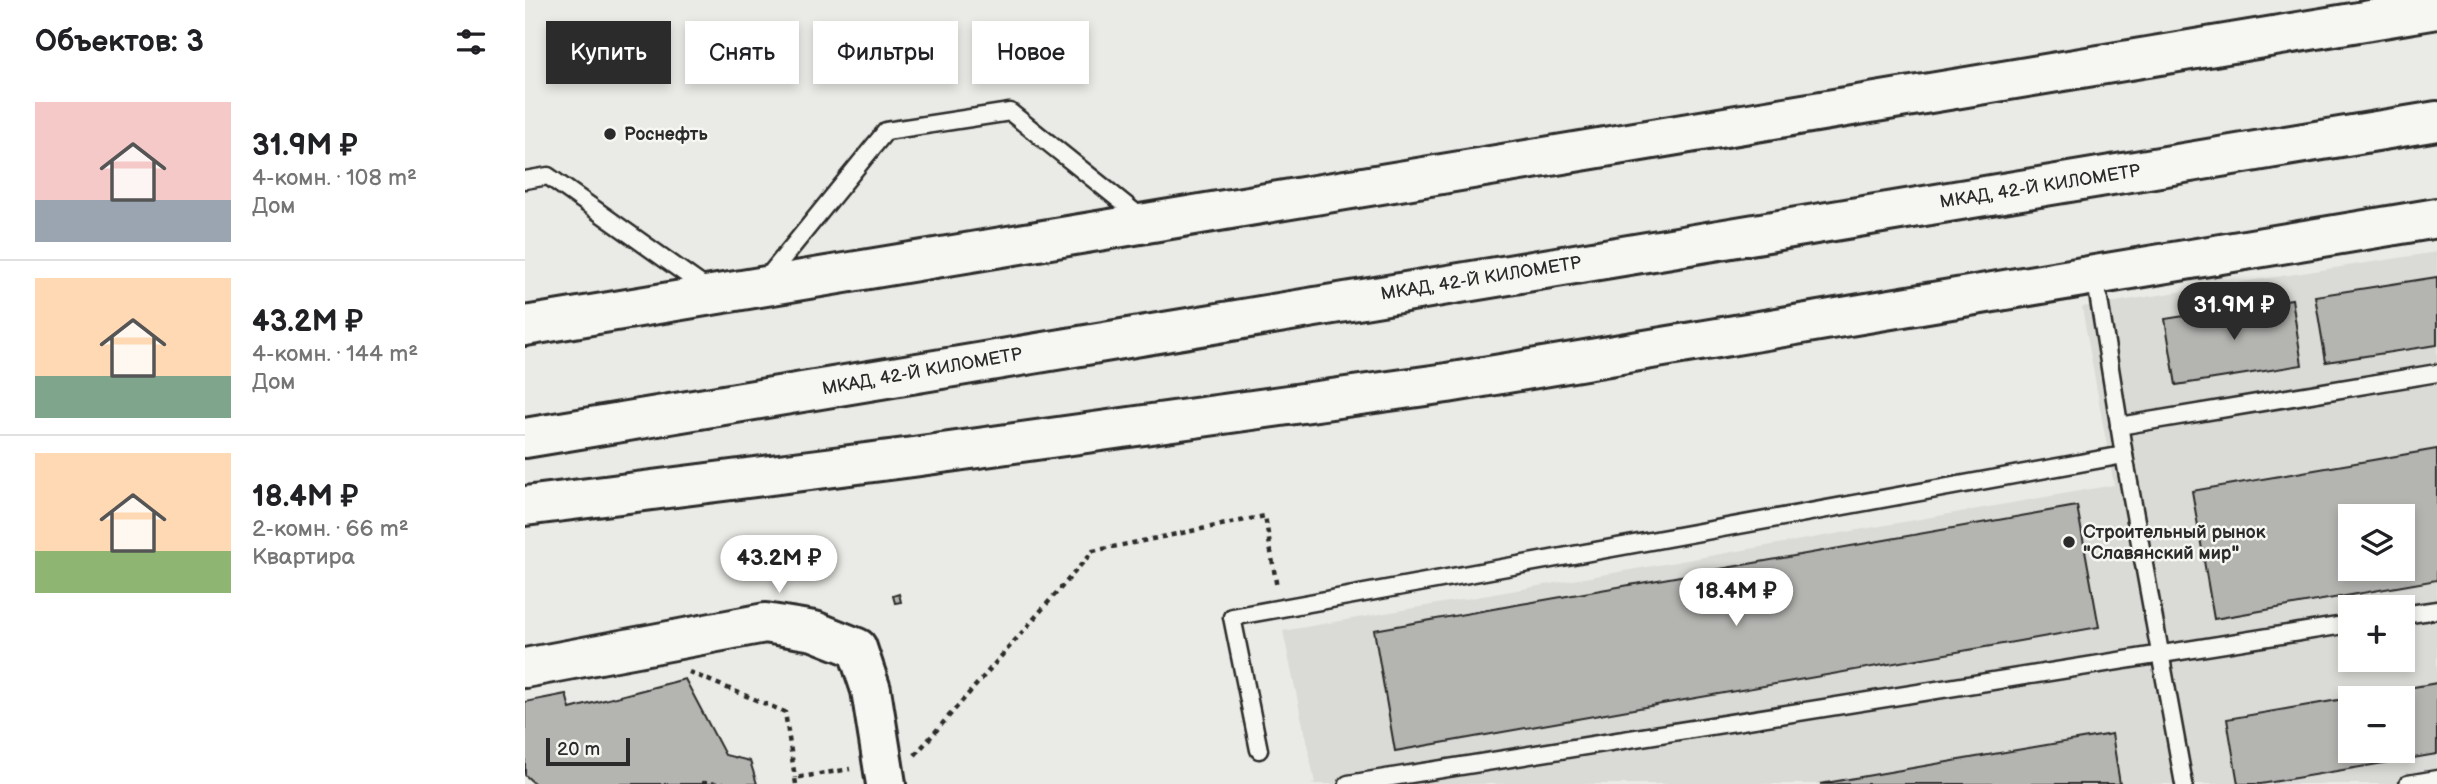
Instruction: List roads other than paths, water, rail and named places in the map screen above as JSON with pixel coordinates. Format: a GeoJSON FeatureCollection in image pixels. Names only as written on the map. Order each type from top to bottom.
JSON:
{"type":"FeatureCollection","features":[{"type":"Feature","properties":{"kind":"main road"},"geometry":{"type":"LineString","coordinates":[[2313,29],[2404,0]]}},
{"type":"Feature","properties":{"kind":"main road"},"geometry":{"type":"LineString","coordinates":[[525,326],[2437,9]]}},
{"type":"Feature","properties":{"kind":"main road","name":"МКАД, 42-Й КИЛОМЕТР"},"geometry":{"type":"LineString","coordinates":[[525,438],[2437,121]]}},
{"type":"Feature","properties":{"kind":"main road"},"geometry":{"type":"LineString","coordinates":[[525,506],[913,457],[1447,383],[2437,218]]}},
{"type":"Feature","properties":{"kind":"main road"},"geometry":{"type":"LineString","coordinates":[[525,668],[765,622],[814,631],[857,648],[871,690],[870,776]]}},
{"type":"Feature","properties":{"kind":"lane"},"geometry":{"type":"LineString","coordinates":[[760,287],[887,131],[1010,112],[1147,222]]}},
{"type":"Feature","properties":{"kind":"lane"},"geometry":{"type":"LineString","coordinates":[[525,180],[548,176],[715,294]]}},
{"type":"Feature","properties":{"kind":"lane"},"geometry":{"type":"LineString","coordinates":[[2095,275],[2124,455],[2184,784]]}},
{"type":"Feature","properties":{"kind":"lane"},"geometry":{"type":"LineString","coordinates":[[2119,426],[2437,373]]}},
{"type":"Feature","properties":{"kind":"lane"},"geometry":{"type":"LineString","coordinates":[[1259,750],[1232,617],[2124,455]]}},
{"type":"Feature","properties":{"kind":"lane"},"geometry":{"type":"LineString","coordinates":[[2415,613],[2437,610]]}},
{"type":"Feature","properties":{"kind":"lane"},"geometry":{"type":"LineString","coordinates":[[1348,784],[2338,626]]}},
{"type":"Feature","properties":{"kind":"lane"},"geometry":{"type":"LineString","coordinates":[[2408,784],[2437,779]]}},
{"type":"Feature","properties":{"kind":"place","name":"Роснефть"},"geometry":{"type":"Point","coordinates":[610,134]}},
{"type":"Feature","properties":{"kind":"place","name":"Строительный рынок \"Славянский мир\""},"geometry":{"type":"Point","coordinates":[2069,542]}}]}
